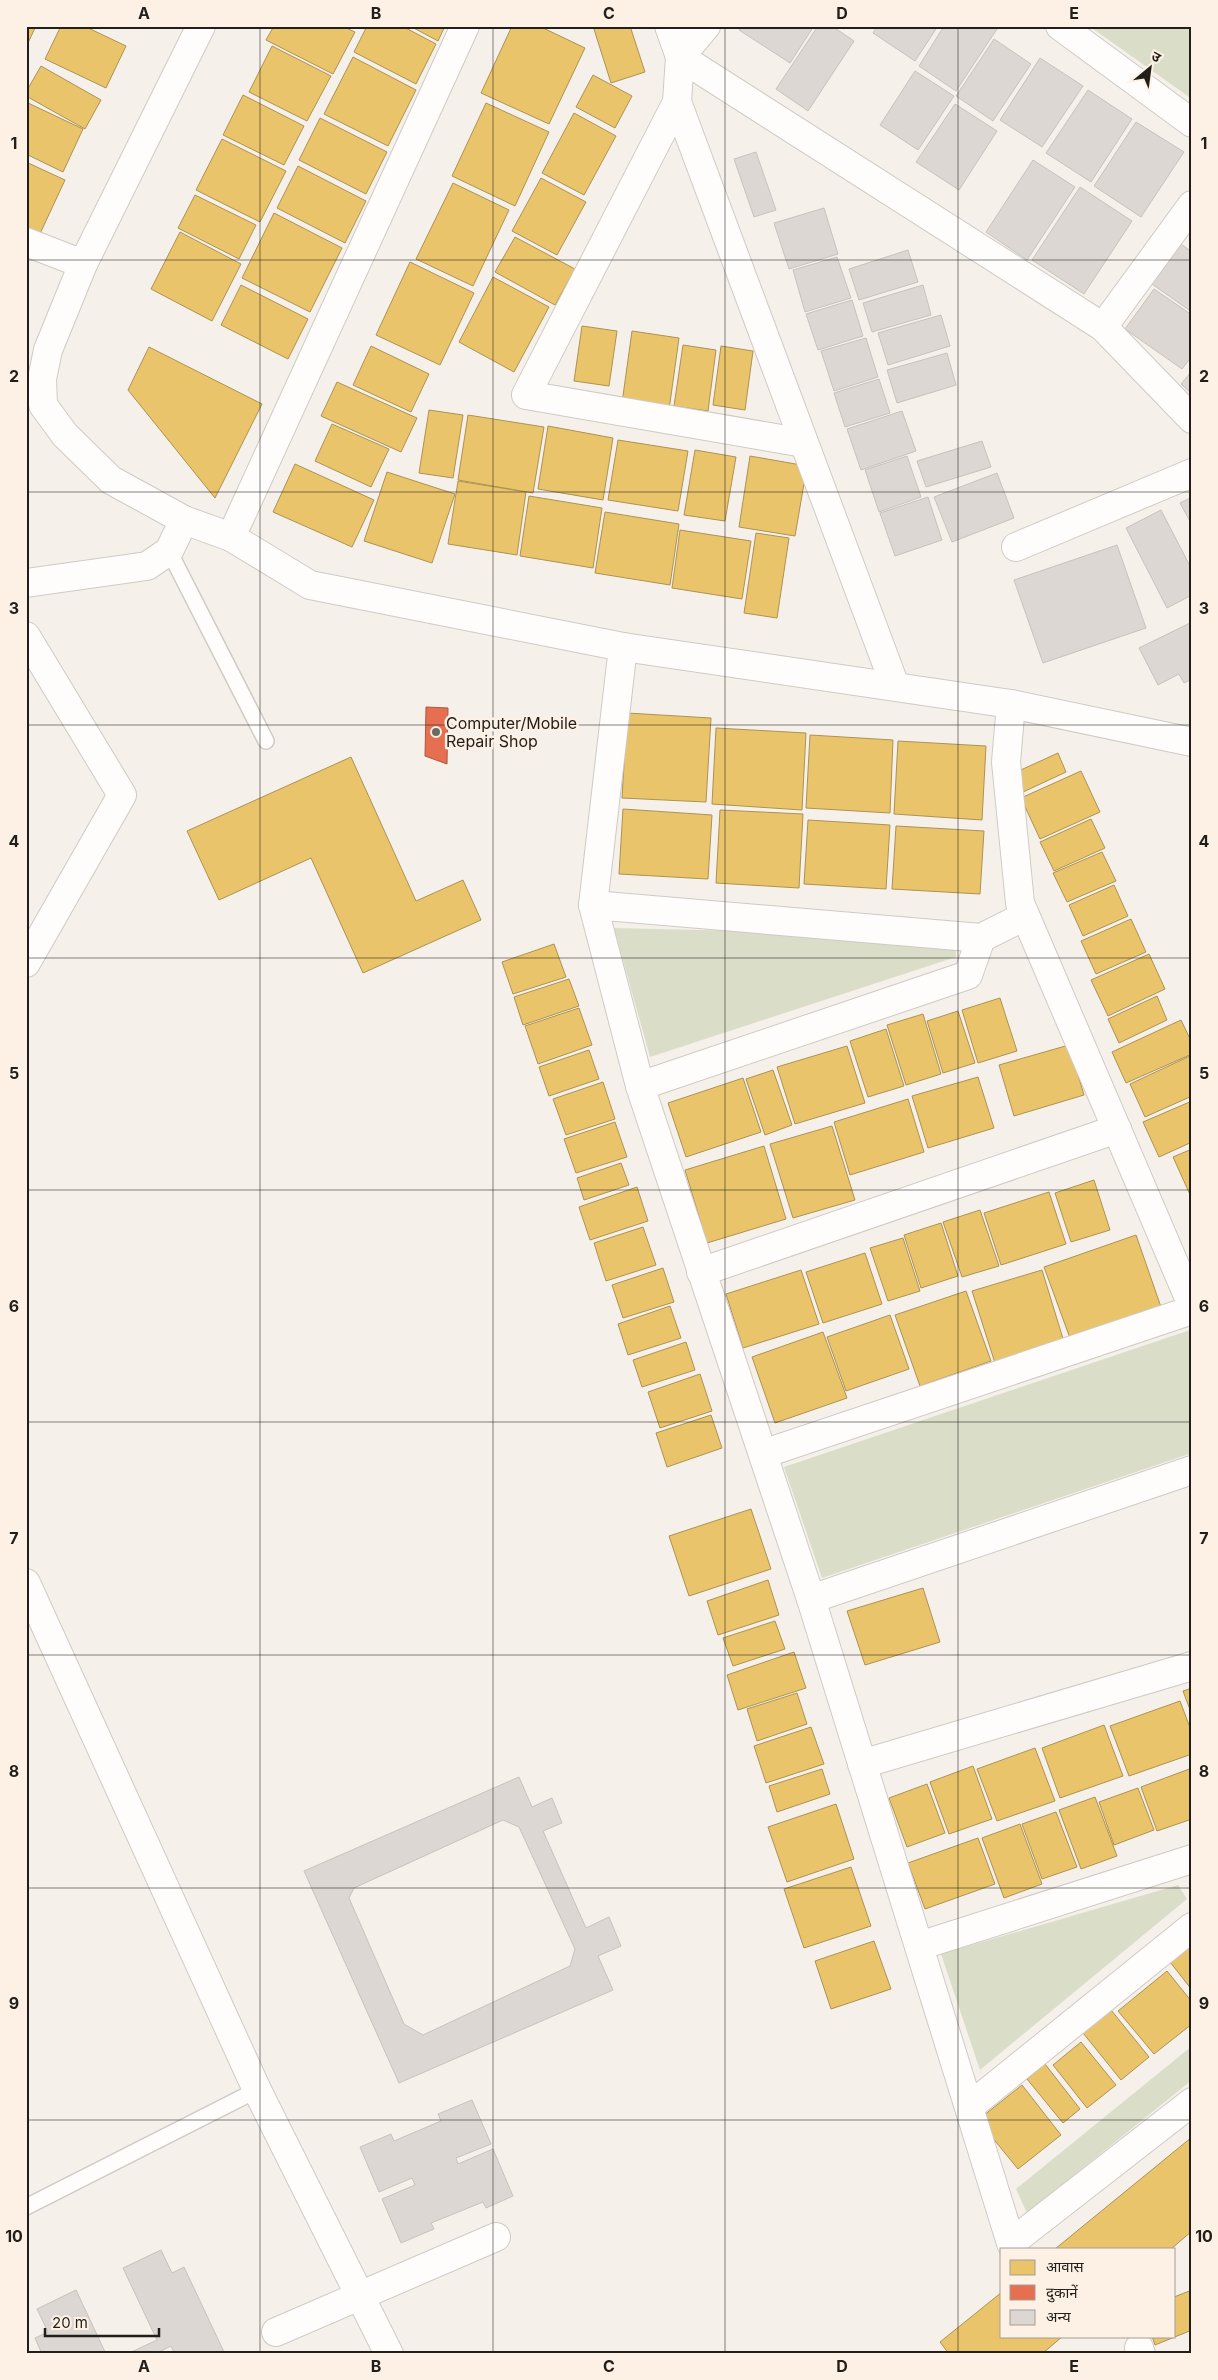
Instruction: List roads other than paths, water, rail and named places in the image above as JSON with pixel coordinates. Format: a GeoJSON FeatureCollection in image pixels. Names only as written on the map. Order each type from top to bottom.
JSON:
{"type":"FeatureCollection","features":[{"type":"Feature","properties":{"kind":"street"},"geometry":{"type":"LineString","coordinates":[[201,26],[83,264],[48,350],[35,406],[111,480],[184,520],[231,537],[310,585],[623,647],[1011,704],[1192,742]]}},
{"type":"Feature","properties":{"kind":"street"},"geometry":{"type":"LineString","coordinates":[[231,537],[465,26]]}},
{"type":"Feature","properties":{"kind":"street"},"geometry":{"type":"LineString","coordinates":[[669,26],[680,57],[677,102],[526,395],[804,443]]}},
{"type":"Feature","properties":{"kind":"street"},"geometry":{"type":"LineString","coordinates":[[680,57],[706,26]]}},
{"type":"Feature","properties":{"kind":"street"},"geometry":{"type":"LineString","coordinates":[[1060,26],[1192,123]]}},
{"type":"Feature","properties":{"kind":"street"},"geometry":{"type":"LineString","coordinates":[[680,57],[1103,327],[1192,419]]}},
{"type":"Feature","properties":{"kind":"street"},"geometry":{"type":"LineString","coordinates":[[677,102],[895,686]]}},
{"type":"Feature","properties":{"kind":"street"},"geometry":{"type":"LineString","coordinates":[[1103,327],[1192,206]]}},
{"type":"Feature","properties":{"kind":"street"},"geometry":{"type":"LineString","coordinates":[[26,242],[83,264]]}},
{"type":"Feature","properties":{"kind":"street"},"geometry":{"type":"LineString","coordinates":[[1016,547],[1192,473]]}},
{"type":"Feature","properties":{"kind":"street"},"geometry":{"type":"LineString","coordinates":[[26,584],[147,566],[169,551],[184,520]]}},
{"type":"Feature","properties":{"kind":"street"},"geometry":{"type":"LineString","coordinates":[[26,636],[122,795],[26,963]]}},
{"type":"Feature","properties":{"kind":"street"},"geometry":{"type":"LineString","coordinates":[[623,647],[593,905],[640,1086],[811,1599],[1011,2243],[1192,2102]]}},
{"type":"Feature","properties":{"kind":"street"},"geometry":{"type":"LineString","coordinates":[[1011,704],[1006,762],[1020,902],[1192,1305]]}},
{"type":"Feature","properties":{"kind":"street"},"geometry":{"type":"LineString","coordinates":[[593,905],[980,938],[1025,916]]}},
{"type":"Feature","properties":{"kind":"street"},"geometry":{"type":"LineString","coordinates":[[640,1086],[968,975],[980,938]]}},
{"type":"Feature","properties":{"kind":"street"},"geometry":{"type":"LineString","coordinates":[[701,1272],[1117,1129]]}},
{"type":"Feature","properties":{"kind":"street"},"geometry":{"type":"LineString","coordinates":[[763,1454],[1192,1310]]}},
{"type":"Feature","properties":{"kind":"street"},"geometry":{"type":"LineString","coordinates":[[811,1599],[1192,1470]]}},
{"type":"Feature","properties":{"kind":"street"},"geometry":{"type":"LineString","coordinates":[[26,1583],[257,2090],[362,2295],[389,2354]]}},
{"type":"Feature","properties":{"kind":"street"},"geometry":{"type":"LineString","coordinates":[[862,1764],[1192,1666]]}},
{"type":"Feature","properties":{"kind":"street"},"geometry":{"type":"LineString","coordinates":[[919,1946],[1192,1859]]}},
{"type":"Feature","properties":{"kind":"street"},"geometry":{"type":"LineString","coordinates":[[969,2107],[1192,1927]]}},
{"type":"Feature","properties":{"kind":"street"},"geometry":{"type":"LineString","coordinates":[[276,2332],[496,2237]]}},
{"type":"Feature","properties":{"kind":"lane"},"geometry":{"type":"LineString","coordinates":[[169,551],[266,741]]}},
{"type":"Feature","properties":{"kind":"lane"},"geometry":{"type":"LineString","coordinates":[[26,2207],[257,2090]]}},
{"type":"Feature","properties":{"kind":"place","name":"Computer/Mobile Repair Shop"},"geometry":{"type":"Point","coordinates":[436,732]}}]}
